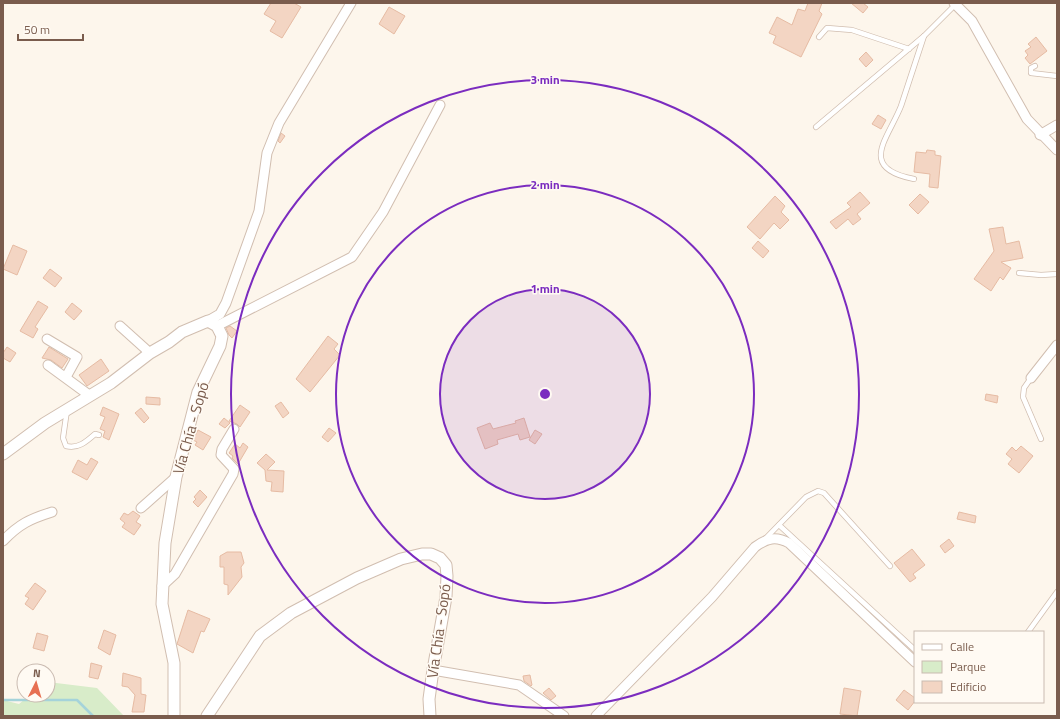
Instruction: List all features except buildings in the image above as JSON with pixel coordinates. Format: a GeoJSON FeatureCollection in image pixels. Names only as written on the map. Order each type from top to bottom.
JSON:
{"type":"FeatureCollection","features":[{"type":"Feature","properties":{"kind":"street"},"geometry":{"type":"LineString","coordinates":[[213,324],[229,296],[259,211],[267,153],[279,123],[351,3]]}},
{"type":"Feature","properties":{"kind":"street"},"geometry":{"type":"LineString","coordinates":[[955,4],[972,21],[1027,120],[1040,135],[1057,150]]}},
{"type":"Feature","properties":{"kind":"street"},"geometry":{"type":"LineString","coordinates":[[3,454],[89,395],[111,383],[150,353],[169,342],[182,332],[213,324],[352,257],[383,212],[440,105]]}},
{"type":"Feature","properties":{"kind":"street"},"geometry":{"type":"LineString","coordinates":[[1040,135],[1057,125]]}},
{"type":"Feature","properties":{"kind":"street","name":"Vía Chía - Sopó"},"geometry":{"type":"LineString","coordinates":[[174,716],[174,663],[162,604],[162,586],[169,515],[176,477],[198,392],[220,346],[222,336],[213,324]]}},
{"type":"Feature","properties":{"kind":"street"},"geometry":{"type":"LineString","coordinates":[[120,326],[150,353]]}},
{"type":"Feature","properties":{"kind":"street"},"geometry":{"type":"LineString","coordinates":[[47,339],[77,357],[66,377]]}},
{"type":"Feature","properties":{"kind":"street"},"geometry":{"type":"LineString","coordinates":[[1031,378],[1057,345]]}},
{"type":"Feature","properties":{"kind":"street"},"geometry":{"type":"LineString","coordinates":[[48,365],[89,395]]}},
{"type":"Feature","properties":{"kind":"street"},"geometry":{"type":"LineString","coordinates":[[162,586],[175,574],[232,474],[234,468],[221,455],[222,449],[234,429]]}},
{"type":"Feature","properties":{"kind":"street"},"geometry":{"type":"LineString","coordinates":[[141,508],[176,477]]}},
{"type":"Feature","properties":{"kind":"street"},"geometry":{"type":"LineString","coordinates":[[3,542],[16,528],[29,520],[52,512]]}},
{"type":"Feature","properties":{"kind":"street"},"geometry":{"type":"LineString","coordinates":[[596,716],[676,636],[755,547],[764,540],[771,538],[780,539],[788,543],[914,661]]}},
{"type":"Feature","properties":{"kind":"street","name":"Vía Chía - Sopó"},"geometry":{"type":"LineString","coordinates":[[207,716],[260,636],[291,613],[388,564],[422,554],[431,554],[440,558],[446,565],[447,576],[446,591],[433,670],[430,716]]}},
{"type":"Feature","properties":{"kind":"street"},"geometry":{"type":"LineString","coordinates":[[433,670],[519,684],[564,716]]}},
{"type":"Feature","properties":{"kind":"lane"},"geometry":{"type":"LineString","coordinates":[[816,127],[924,36],[955,4]]}},
{"type":"Feature","properties":{"kind":"lane"},"geometry":{"type":"LineString","coordinates":[[819,37],[827,28],[843,28],[909,49]]}},
{"type":"Feature","properties":{"kind":"lane"},"geometry":{"type":"LineString","coordinates":[[914,179],[898,176],[889,170],[882,162],[881,151],[885,138],[901,106],[924,36]]}},
{"type":"Feature","properties":{"kind":"lane"},"geometry":{"type":"LineString","coordinates":[[1035,66],[1031,68],[1031,73],[1057,76]]}},
{"type":"Feature","properties":{"kind":"lane"},"geometry":{"type":"LineString","coordinates":[[1019,273],[1041,275],[1057,274]]}},
{"type":"Feature","properties":{"kind":"lane"},"geometry":{"type":"LineString","coordinates":[[1031,378],[1024,388],[1023,397],[1041,439]]}},
{"type":"Feature","properties":{"kind":"lane"},"geometry":{"type":"LineString","coordinates":[[68,409],[63,438],[66,446],[72,448],[80,446],[95,434],[99,435]]}},
{"type":"Feature","properties":{"kind":"lane"},"geometry":{"type":"LineString","coordinates":[[764,540],[806,497],[818,491],[824,493],[890,566]]}},
{"type":"Feature","properties":{"kind":"lane"},"geometry":{"type":"LineString","coordinates":[[779,525],[914,649]]}},
{"type":"Feature","properties":{"kind":"lane"},"geometry":{"type":"LineString","coordinates":[[1029,631],[1057,592]]}},
{"type":"Feature","properties":{"kind":"green space"},"geometry":{"type":"Polygon","coordinates":[[[56,683],[97,688],[124,716],[3,716],[3,700],[19,704],[56,703],[56,683]]]}},
{"type":"Feature","properties":{"kind":"waterway"},"geometry":{"type":"LineString","coordinates":[[3,700],[77,700],[93,716]]}}]}
